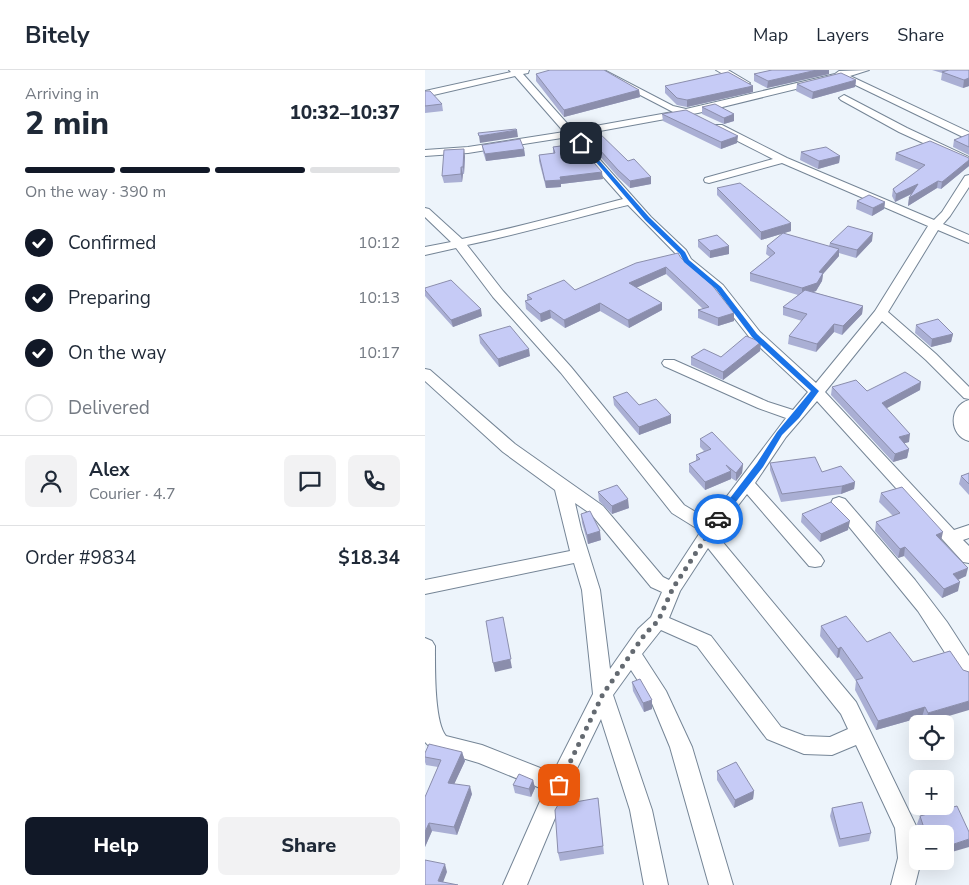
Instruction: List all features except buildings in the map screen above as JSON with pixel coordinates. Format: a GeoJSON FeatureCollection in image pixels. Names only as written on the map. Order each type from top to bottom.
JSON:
{"type":"FeatureCollection","features":[{"type":"Feature","properties":{"kind":"street"},"geometry":{"type":"LineString","coordinates":[[597,70],[670,108],[687,112],[783,160],[969,239]]}},
{"type":"Feature","properties":{"kind":"street"},"geometry":{"type":"LineString","coordinates":[[721,70],[767,94]]}},
{"type":"Feature","properties":{"kind":"street"},"geometry":{"type":"LineString","coordinates":[[830,70],[969,136]]}},
{"type":"Feature","properties":{"kind":"street"},"geometry":{"type":"LineString","coordinates":[[425,153],[468,150],[573,134],[687,112],[864,70]]}},
{"type":"Feature","properties":{"kind":"street"},"geometry":{"type":"LineString","coordinates":[[425,94],[520,71],[550,112],[573,134],[631,201],[682,253],[686,260],[718,288],[755,336],[815,391],[969,557]]}},
{"type":"Feature","properties":{"kind":"street"},"geometry":{"type":"LineString","coordinates":[[844,98],[903,130],[969,161]]}},
{"type":"Feature","properties":{"kind":"street"},"geometry":{"type":"LineString","coordinates":[[709,180],[783,160]]}},
{"type":"Feature","properties":{"kind":"street"},"geometry":{"type":"LineString","coordinates":[[515,885],[559,785],[603,694],[645,634],[658,621],[673,588],[710,532],[760,465],[779,434],[850,353],[881,312],[935,225],[966,190]]}},
{"type":"Feature","properties":{"kind":"street"},"geometry":{"type":"LineString","coordinates":[[425,251],[535,227],[550,221],[631,201]]}},
{"type":"Feature","properties":{"kind":"street"},"geometry":{"type":"LineString","coordinates":[[425,211],[459,243],[498,294],[566,370],[678,509],[710,532],[849,708],[907,828],[910,858],[903,885]]}},
{"type":"Feature","properties":{"kind":"street"},"geometry":{"type":"LineString","coordinates":[[881,312],[931,357],[969,396]]}},
{"type":"Feature","properties":{"kind":"street"},"geometry":{"type":"LineString","coordinates":[[669,363],[763,405],[796,416]]}},
{"type":"Feature","properties":{"kind":"street"},"geometry":{"type":"LineString","coordinates":[[425,373],[509,448],[597,510],[657,582],[673,588]]}},
{"type":"Feature","properties":{"kind":"street"},"geometry":{"type":"LineString","coordinates":[[969,406],[961,410],[960,423],[969,436]]}},
{"type":"Feature","properties":{"kind":"street"},"geometry":{"type":"LineString","coordinates":[[746,483],[815,561]]}},
{"type":"Feature","properties":{"kind":"street"},"geometry":{"type":"LineString","coordinates":[[563,487],[591,590],[603,694],[641,810],[656,885]]}},
{"type":"Feature","properties":{"kind":"street"},"geometry":{"type":"LineString","coordinates":[[839,503],[892,564],[949,638],[969,673]]}},
{"type":"Feature","properties":{"kind":"street"},"geometry":{"type":"LineString","coordinates":[[951,538],[969,532]]}},
{"type":"Feature","properties":{"kind":"street"},"geometry":{"type":"LineString","coordinates":[[425,587],[580,555]]}},
{"type":"Feature","properties":{"kind":"street"},"geometry":{"type":"LineString","coordinates":[[658,621],[704,641],[774,733],[803,745],[832,746],[862,732]]}},
{"type":"Feature","properties":{"kind":"street"},"geometry":{"type":"LineString","coordinates":[[425,646],[428,725],[432,735],[432,742],[482,754],[559,785]]}},
{"type":"Feature","properties":{"kind":"street"},"geometry":{"type":"LineString","coordinates":[[631,654],[659,697],[681,747],[721,885]]}},
{"type":"Feature","properties":{"kind":"way so far"},"geometry":{"type":"LineString","coordinates":[[559,785],[603,694],[645,634],[658,621],[673,588],[718,519]]}},
{"type":"Feature","properties":{"kind":"route"},"geometry":{"type":"LineString","coordinates":[[581,143],[624,193],[675,248],[682,253],[686,260],[718,288],[755,336],[815,391],[779,434],[760,465],[718,519]]}}]}
